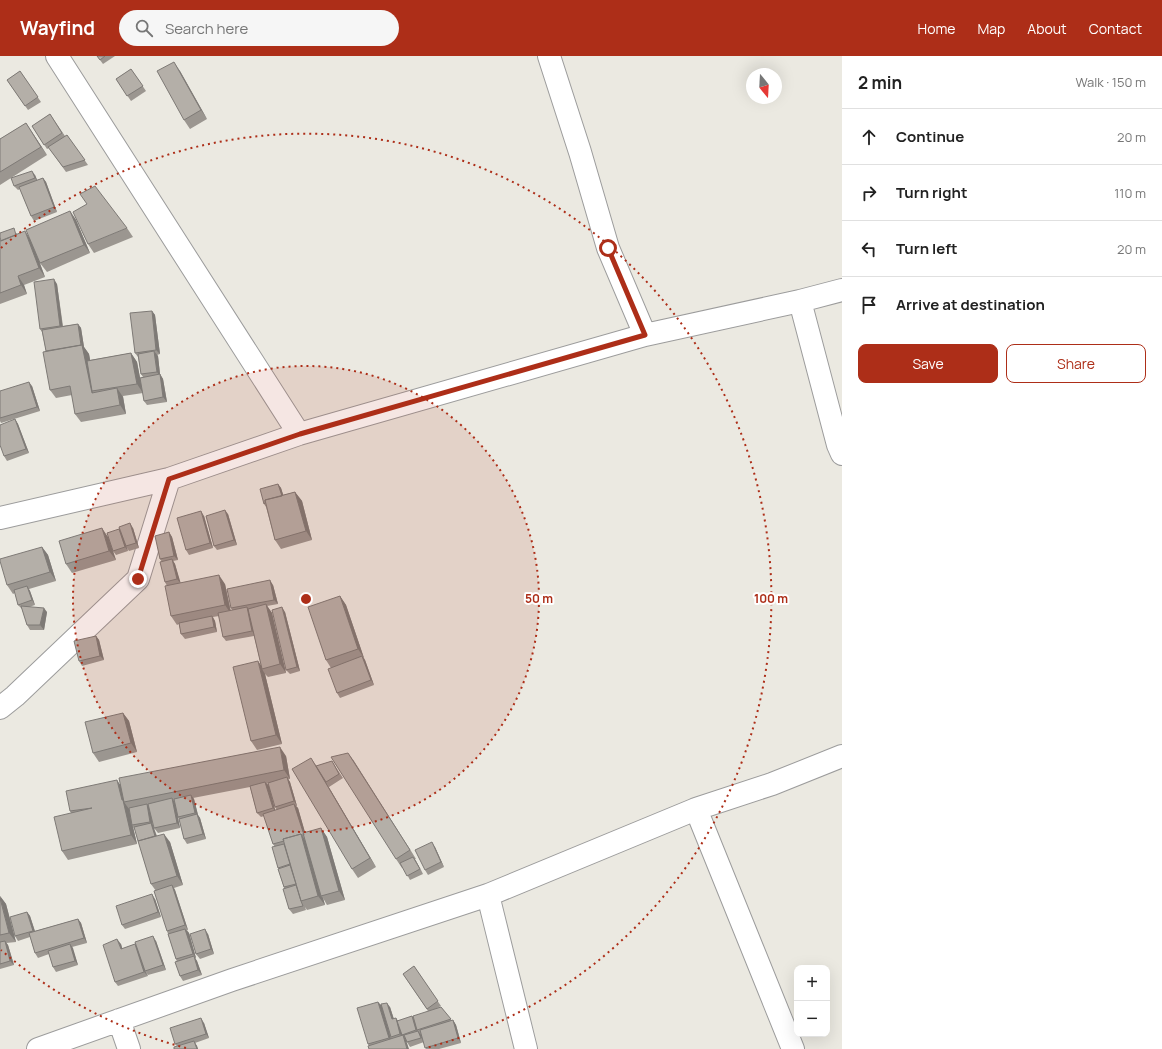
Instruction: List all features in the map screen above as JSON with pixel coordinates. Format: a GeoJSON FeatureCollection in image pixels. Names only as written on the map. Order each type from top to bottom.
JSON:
{"type":"FeatureCollection","features":[{"type":"Feature","properties":{"kind":"street"},"geometry":{"type":"LineString","coordinates":[[57,56],[300,434]]}},
{"type":"Feature","properties":{"kind":"street"},"geometry":{"type":"LineString","coordinates":[[549,56],[580,152],[608,248],[645,335]]}},
{"type":"Feature","properties":{"kind":"street"},"geometry":{"type":"LineString","coordinates":[[0,518],[169,479],[300,434],[645,335],[800,301],[842,290]]}},
{"type":"Feature","properties":{"kind":"street"},"geometry":{"type":"LineString","coordinates":[[800,301],[838,445],[842,454]]}},
{"type":"Feature","properties":{"kind":"street"},"geometry":{"type":"LineString","coordinates":[[0,708],[20,691],[138,579],[169,479]]}},
{"type":"Feature","properties":{"kind":"street"},"geometry":{"type":"LineString","coordinates":[[38,1049],[232,980],[488,895],[696,809],[772,784],[842,756]]}},
{"type":"Feature","properties":{"kind":"street"},"geometry":{"type":"LineString","coordinates":[[696,809],[793,1049]]}},
{"type":"Feature","properties":{"kind":"street"},"geometry":{"type":"LineString","coordinates":[[488,895],[526,1049]]}},
{"type":"Feature","properties":{"kind":"street"},"geometry":{"type":"LineString","coordinates":[[119,1020],[129,1049]]}},
{"type":"Feature","properties":{"kind":"building"},"geometry":{"type":"Polygon","coordinates":[[[97,56],[105,56],[100,60],[97,56]]]}},
{"type":"Feature","properties":{"kind":"building"},"geometry":{"type":"Polygon","coordinates":[[[174,62],[201,110],[184,120],[157,71],[174,62]]]}},
{"type":"Feature","properties":{"kind":"building"},"geometry":{"type":"Polygon","coordinates":[[[131,69],[143,86],[127,96],[116,79],[131,69]]]}},
{"type":"Feature","properties":{"kind":"building"},"geometry":{"type":"Polygon","coordinates":[[[20,71],[38,97],[25,106],[7,80],[20,71]]]}},
{"type":"Feature","properties":{"kind":"building"},"geometry":{"type":"Polygon","coordinates":[[[50,114],[62,133],[44,145],[32,126],[50,114]]]}},
{"type":"Feature","properties":{"kind":"building"},"geometry":{"type":"Polygon","coordinates":[[[26,123],[41,147],[0,172],[0,139],[26,123]]]}},
{"type":"Feature","properties":{"kind":"building"},"geometry":{"type":"Polygon","coordinates":[[[67,135],[85,160],[63,167],[48,147],[67,135]]]}},
{"type":"Feature","properties":{"kind":"building"},"geometry":{"type":"Polygon","coordinates":[[[32,171],[35,178],[14,186],[11,178],[32,171]]]}},
{"type":"Feature","properties":{"kind":"building"},"geometry":{"type":"Polygon","coordinates":[[[43,178],[54,207],[31,216],[19,187],[43,178]]]}},
{"type":"Feature","properties":{"kind":"building"},"geometry":{"type":"Polygon","coordinates":[[[95,186],[127,228],[88,244],[73,212],[87,204],[80,194],[95,186]]]}},
{"type":"Feature","properties":{"kind":"building"},"geometry":{"type":"Polygon","coordinates":[[[70,211],[84,245],[40,263],[26,230],[70,211]]]}},
{"type":"Feature","properties":{"kind":"building"},"geometry":{"type":"Polygon","coordinates":[[[14,228],[16,235],[1,241],[0,233],[14,228]]]}},
{"type":"Feature","properties":{"kind":"building"},"geometry":{"type":"Polygon","coordinates":[[[25,231],[39,268],[18,276],[21,285],[0,293],[0,241],[25,231]]]}},
{"type":"Feature","properties":{"kind":"building"},"geometry":{"type":"Polygon","coordinates":[[[54,279],[60,326],[40,329],[34,282],[54,279]]]}},
{"type":"Feature","properties":{"kind":"building"},"geometry":{"type":"Polygon","coordinates":[[[152,311],[156,350],[135,353],[130,313],[152,311]]]}},
{"type":"Feature","properties":{"kind":"building"},"geometry":{"type":"Polygon","coordinates":[[[78,324],[81,345],[46,351],[42,330],[78,324]]]}},
{"type":"Feature","properties":{"kind":"building"},"geometry":{"type":"Polygon","coordinates":[[[82,345],[92,393],[117,388],[120,405],[75,414],[70,386],[50,390],[43,352],[82,345]]]}},
{"type":"Feature","properties":{"kind":"building"},"geometry":{"type":"Polygon","coordinates":[[[154,351],[157,372],[141,374],[138,354],[154,351]]]}},
{"type":"Feature","properties":{"kind":"building"},"geometry":{"type":"Polygon","coordinates":[[[131,353],[137,384],[92,391],[87,361],[131,353]]]}},
{"type":"Feature","properties":{"kind":"building"},"geometry":{"type":"Polygon","coordinates":[[[160,374],[163,397],[144,401],[140,378],[160,374]]]}},
{"type":"Feature","properties":{"kind":"building"},"geometry":{"type":"Polygon","coordinates":[[[29,382],[37,407],[0,418],[0,391],[29,382]]]}},
{"type":"Feature","properties":{"kind":"building"},"geometry":{"type":"Polygon","coordinates":[[[15,419],[26,449],[4,456],[0,445],[0,425],[15,419]]]}},
{"type":"Feature","properties":{"kind":"building"},"geometry":{"type":"Polygon","coordinates":[[[278,484],[282,496],[265,500],[264,504],[260,489],[278,484]]]}},
{"type":"Feature","properties":{"kind":"building"},"geometry":{"type":"Polygon","coordinates":[[[295,492],[306,531],[275,540],[265,500],[295,492]]]}},
{"type":"Feature","properties":{"kind":"building"},"geometry":{"type":"Polygon","coordinates":[[[225,510],[234,540],[214,546],[206,516],[225,510]]]}},
{"type":"Feature","properties":{"kind":"building"},"geometry":{"type":"Polygon","coordinates":[[[201,511],[210,543],[186,550],[177,518],[201,511]]]}},
{"type":"Feature","properties":{"kind":"building"},"geometry":{"type":"Polygon","coordinates":[[[130,523],[136,543],[126,546],[119,527],[130,523]]]}},
{"type":"Feature","properties":{"kind":"building"},"geometry":{"type":"Polygon","coordinates":[[[102,528],[109,551],[66,564],[59,541],[102,528]]]}},
{"type":"Feature","properties":{"kind":"building"},"geometry":{"type":"Polygon","coordinates":[[[119,529],[125,547],[113,551],[107,533],[119,529]]]}},
{"type":"Feature","properties":{"kind":"building"},"geometry":{"type":"Polygon","coordinates":[[[169,532],[174,556],[160,559],[155,536],[169,532]]]}},
{"type":"Feature","properties":{"kind":"building"},"geometry":{"type":"Polygon","coordinates":[[[42,547],[50,572],[7,585],[0,559],[42,547]]]}},
{"type":"Feature","properties":{"kind":"building"},"geometry":{"type":"Polygon","coordinates":[[[172,559],[177,579],[165,582],[160,562],[172,559]]]}},
{"type":"Feature","properties":{"kind":"building"},"geometry":{"type":"Polygon","coordinates":[[[219,575],[225,605],[171,616],[165,586],[219,575]]]}},
{"type":"Feature","properties":{"kind":"building"},"geometry":{"type":"Polygon","coordinates":[[[270,580],[274,600],[231,608],[227,589],[270,580]]]}},
{"type":"Feature","properties":{"kind":"building"},"geometry":{"type":"Polygon","coordinates":[[[27,586],[32,600],[18,605],[14,590],[27,586]]]}},
{"type":"Feature","properties":{"kind":"building"},"geometry":{"type":"Polygon","coordinates":[[[340,596],[358,649],[326,660],[308,607],[340,596]]]}},
{"type":"Feature","properties":{"kind":"building"},"geometry":{"type":"Polygon","coordinates":[[[266,604],[280,664],[262,669],[248,609],[266,604]]]}},
{"type":"Feature","properties":{"kind":"building"},"geometry":{"type":"Polygon","coordinates":[[[21,606],[44,608],[40,625],[27,625],[21,606]]]}},
{"type":"Feature","properties":{"kind":"building"},"geometry":{"type":"Polygon","coordinates":[[[247,607],[252,631],[223,637],[218,613],[247,607]]]}},
{"type":"Feature","properties":{"kind":"building"},"geometry":{"type":"Polygon","coordinates":[[[282,607],[297,667],[286,670],[272,610],[282,607]]]}},
{"type":"Feature","properties":{"kind":"building"},"geometry":{"type":"Polygon","coordinates":[[[212,616],[214,627],[181,634],[179,623],[212,616]]]}},
{"type":"Feature","properties":{"kind":"building"},"geometry":{"type":"Polygon","coordinates":[[[96,636],[100,656],[79,661],[74,641],[96,636]]]}},
{"type":"Feature","properties":{"kind":"building"},"geometry":{"type":"Polygon","coordinates":[[[362,656],[371,680],[337,693],[328,669],[362,656]]]}},
{"type":"Feature","properties":{"kind":"building"},"geometry":{"type":"Polygon","coordinates":[[[258,661],[276,735],[251,741],[233,667],[258,661]]]}},
{"type":"Feature","properties":{"kind":"building"},"geometry":{"type":"Polygon","coordinates":[[[123,713],[131,743],[93,753],[85,722],[123,713]]]}},
{"type":"Feature","properties":{"kind":"building"},"geometry":{"type":"Polygon","coordinates":[[[280,747],[284,770],[124,802],[119,778],[280,747]]]}},
{"type":"Feature","properties":{"kind":"building"},"geometry":{"type":"Polygon","coordinates":[[[348,753],[410,850],[396,859],[331,757],[348,753]]]}},
{"type":"Feature","properties":{"kind":"building"},"geometry":{"type":"Polygon","coordinates":[[[311,758],[370,858],[352,869],[292,769],[311,758]]]}},
{"type":"Feature","properties":{"kind":"building"},"geometry":{"type":"Polygon","coordinates":[[[332,761],[339,774],[326,782],[316,766],[332,761]]]}},
{"type":"Feature","properties":{"kind":"building"},"geometry":{"type":"Polygon","coordinates":[[[287,777],[294,801],[275,807],[268,783],[287,777]]]}},
{"type":"Feature","properties":{"kind":"building"},"geometry":{"type":"Polygon","coordinates":[[[117,780],[131,835],[62,851],[54,817],[92,808],[70,811],[66,791],[117,780]]]}},
{"type":"Feature","properties":{"kind":"building"},"geometry":{"type":"Polygon","coordinates":[[[265,782],[273,808],[257,813],[250,786],[265,782]]]}},
{"type":"Feature","properties":{"kind":"building"},"geometry":{"type":"Polygon","coordinates":[[[191,795],[195,813],[178,817],[174,799],[191,795]]]}},
{"type":"Feature","properties":{"kind":"building"},"geometry":{"type":"Polygon","coordinates":[[[172,798],[177,823],[154,828],[148,804],[172,798]]]}},
{"type":"Feature","properties":{"kind":"building"},"geometry":{"type":"Polygon","coordinates":[[[147,804],[150,822],[132,825],[129,808],[147,804]]]}},
{"type":"Feature","properties":{"kind":"building"},"geometry":{"type":"Polygon","coordinates":[[[294,804],[304,835],[301,834],[283,839],[284,841],[273,844],[263,814],[294,804]]]}},
{"type":"Feature","properties":{"kind":"building"},"geometry":{"type":"Polygon","coordinates":[[[197,814],[203,834],[184,839],[179,819],[197,814]]]}},
{"type":"Feature","properties":{"kind":"building"},"geometry":{"type":"Polygon","coordinates":[[[151,823],[155,836],[138,841],[134,827],[151,823]]]}},
{"type":"Feature","properties":{"kind":"building"},"geometry":{"type":"Polygon","coordinates":[[[321,828],[339,891],[321,896],[303,833],[321,828]]]}},
{"type":"Feature","properties":{"kind":"building"},"geometry":{"type":"Polygon","coordinates":[[[164,834],[177,876],[151,884],[138,841],[164,834]]]}},
{"type":"Feature","properties":{"kind":"building"},"geometry":{"type":"Polygon","coordinates":[[[301,834],[318,896],[301,901],[283,839],[301,834]]]}},
{"type":"Feature","properties":{"kind":"building"},"geometry":{"type":"Polygon","coordinates":[[[432,842],[441,862],[425,870],[415,850],[432,842]]]}},
{"type":"Feature","properties":{"kind":"building"},"geometry":{"type":"Polygon","coordinates":[[[284,844],[290,864],[278,868],[272,847],[284,844]]]}},
{"type":"Feature","properties":{"kind":"building"},"geometry":{"type":"Polygon","coordinates":[[[413,857],[420,869],[407,876],[400,863],[413,857]]]}},
{"type":"Feature","properties":{"kind":"building"},"geometry":{"type":"Polygon","coordinates":[[[290,865],[296,884],[284,887],[278,869],[290,865]]]}},
{"type":"Feature","properties":{"kind":"building"},"geometry":{"type":"Polygon","coordinates":[[[172,885],[185,925],[167,931],[154,891],[172,885]]]}},
{"type":"Feature","properties":{"kind":"building"},"geometry":{"type":"Polygon","coordinates":[[[296,885],[303,906],[289,909],[283,889],[296,885]]]}},
{"type":"Feature","properties":{"kind":"building"},"geometry":{"type":"Polygon","coordinates":[[[152,894],[158,912],[122,925],[116,906],[152,894]]]}},
{"type":"Feature","properties":{"kind":"building"},"geometry":{"type":"Polygon","coordinates":[[[0,898],[9,933],[0,935],[0,898]]]}},
{"type":"Feature","properties":{"kind":"building"},"geometry":{"type":"Polygon","coordinates":[[[27,912],[33,931],[15,936],[10,917],[27,912]]]}},
{"type":"Feature","properties":{"kind":"building"},"geometry":{"type":"Polygon","coordinates":[[[78,919],[84,938],[35,953],[29,933],[78,919]]]}},
{"type":"Feature","properties":{"kind":"building"},"geometry":{"type":"Polygon","coordinates":[[[185,929],[193,954],[176,959],[168,934],[185,929]]]}},
{"type":"Feature","properties":{"kind":"building"},"geometry":{"type":"Polygon","coordinates":[[[205,929],[211,949],[196,954],[190,934],[205,929]]]}},
{"type":"Feature","properties":{"kind":"building"},"geometry":{"type":"Polygon","coordinates":[[[153,936],[163,965],[145,971],[135,942],[153,936]]]}},
{"type":"Feature","properties":{"kind":"building"},"geometry":{"type":"Polygon","coordinates":[[[117,939],[121,949],[135,944],[144,972],[115,982],[103,945],[117,939]]]}},
{"type":"Feature","properties":{"kind":"building"},"geometry":{"type":"Polygon","coordinates":[[[5,941],[10,961],[0,964],[0,942],[5,941]]]}},
{"type":"Feature","properties":{"kind":"building"},"geometry":{"type":"Polygon","coordinates":[[[70,944],[75,961],[53,967],[48,951],[70,944]]]}},
{"type":"Feature","properties":{"kind":"building"},"geometry":{"type":"Polygon","coordinates":[[[194,956],[198,970],[180,976],[175,962],[194,956]]]}},
{"type":"Feature","properties":{"kind":"building"},"geometry":{"type":"Polygon","coordinates":[[[414,966],[438,1001],[427,1009],[403,974],[414,966]]]}},
{"type":"Feature","properties":{"kind":"building"},"geometry":{"type":"Polygon","coordinates":[[[378,1002],[389,1038],[368,1044],[357,1008],[378,1002]]]}},
{"type":"Feature","properties":{"kind":"building"},"geometry":{"type":"Polygon","coordinates":[[[387,1003],[392,1019],[396,1018],[400,1034],[391,1037],[381,1004],[387,1003]]]}},
{"type":"Feature","properties":{"kind":"building"},"geometry":{"type":"Polygon","coordinates":[[[441,1007],[451,1019],[417,1030],[413,1016],[441,1007]]]}},
{"type":"Feature","properties":{"kind":"building"},"geometry":{"type":"Polygon","coordinates":[[[412,1016],[416,1030],[402,1035],[397,1021],[412,1016]]]}},
{"type":"Feature","properties":{"kind":"building"},"geometry":{"type":"Polygon","coordinates":[[[201,1018],[206,1034],[175,1044],[170,1028],[201,1018]]]}},
{"type":"Feature","properties":{"kind":"building"},"geometry":{"type":"Polygon","coordinates":[[[453,1020],[458,1038],[425,1048],[420,1030],[453,1020]]]}},
{"type":"Feature","properties":{"kind":"building"},"geometry":{"type":"Polygon","coordinates":[[[418,1031],[421,1038],[407,1042],[404,1035],[418,1031]]]}},
{"type":"Feature","properties":{"kind":"building"},"geometry":{"type":"Polygon","coordinates":[[[403,1035],[407,1049],[369,1049],[368,1046],[403,1035]]]}},
{"type":"Feature","properties":{"kind":"building"},"geometry":{"type":"Polygon","coordinates":[[[194,1041],[197,1049],[174,1049],[174,1047],[194,1041]]]}},
{"type":"Feature","properties":{"kind":"route"},"geometry":{"type":"LineString","coordinates":[[138,579],[169,479],[300,434],[645,335],[608,248]]}}]}
